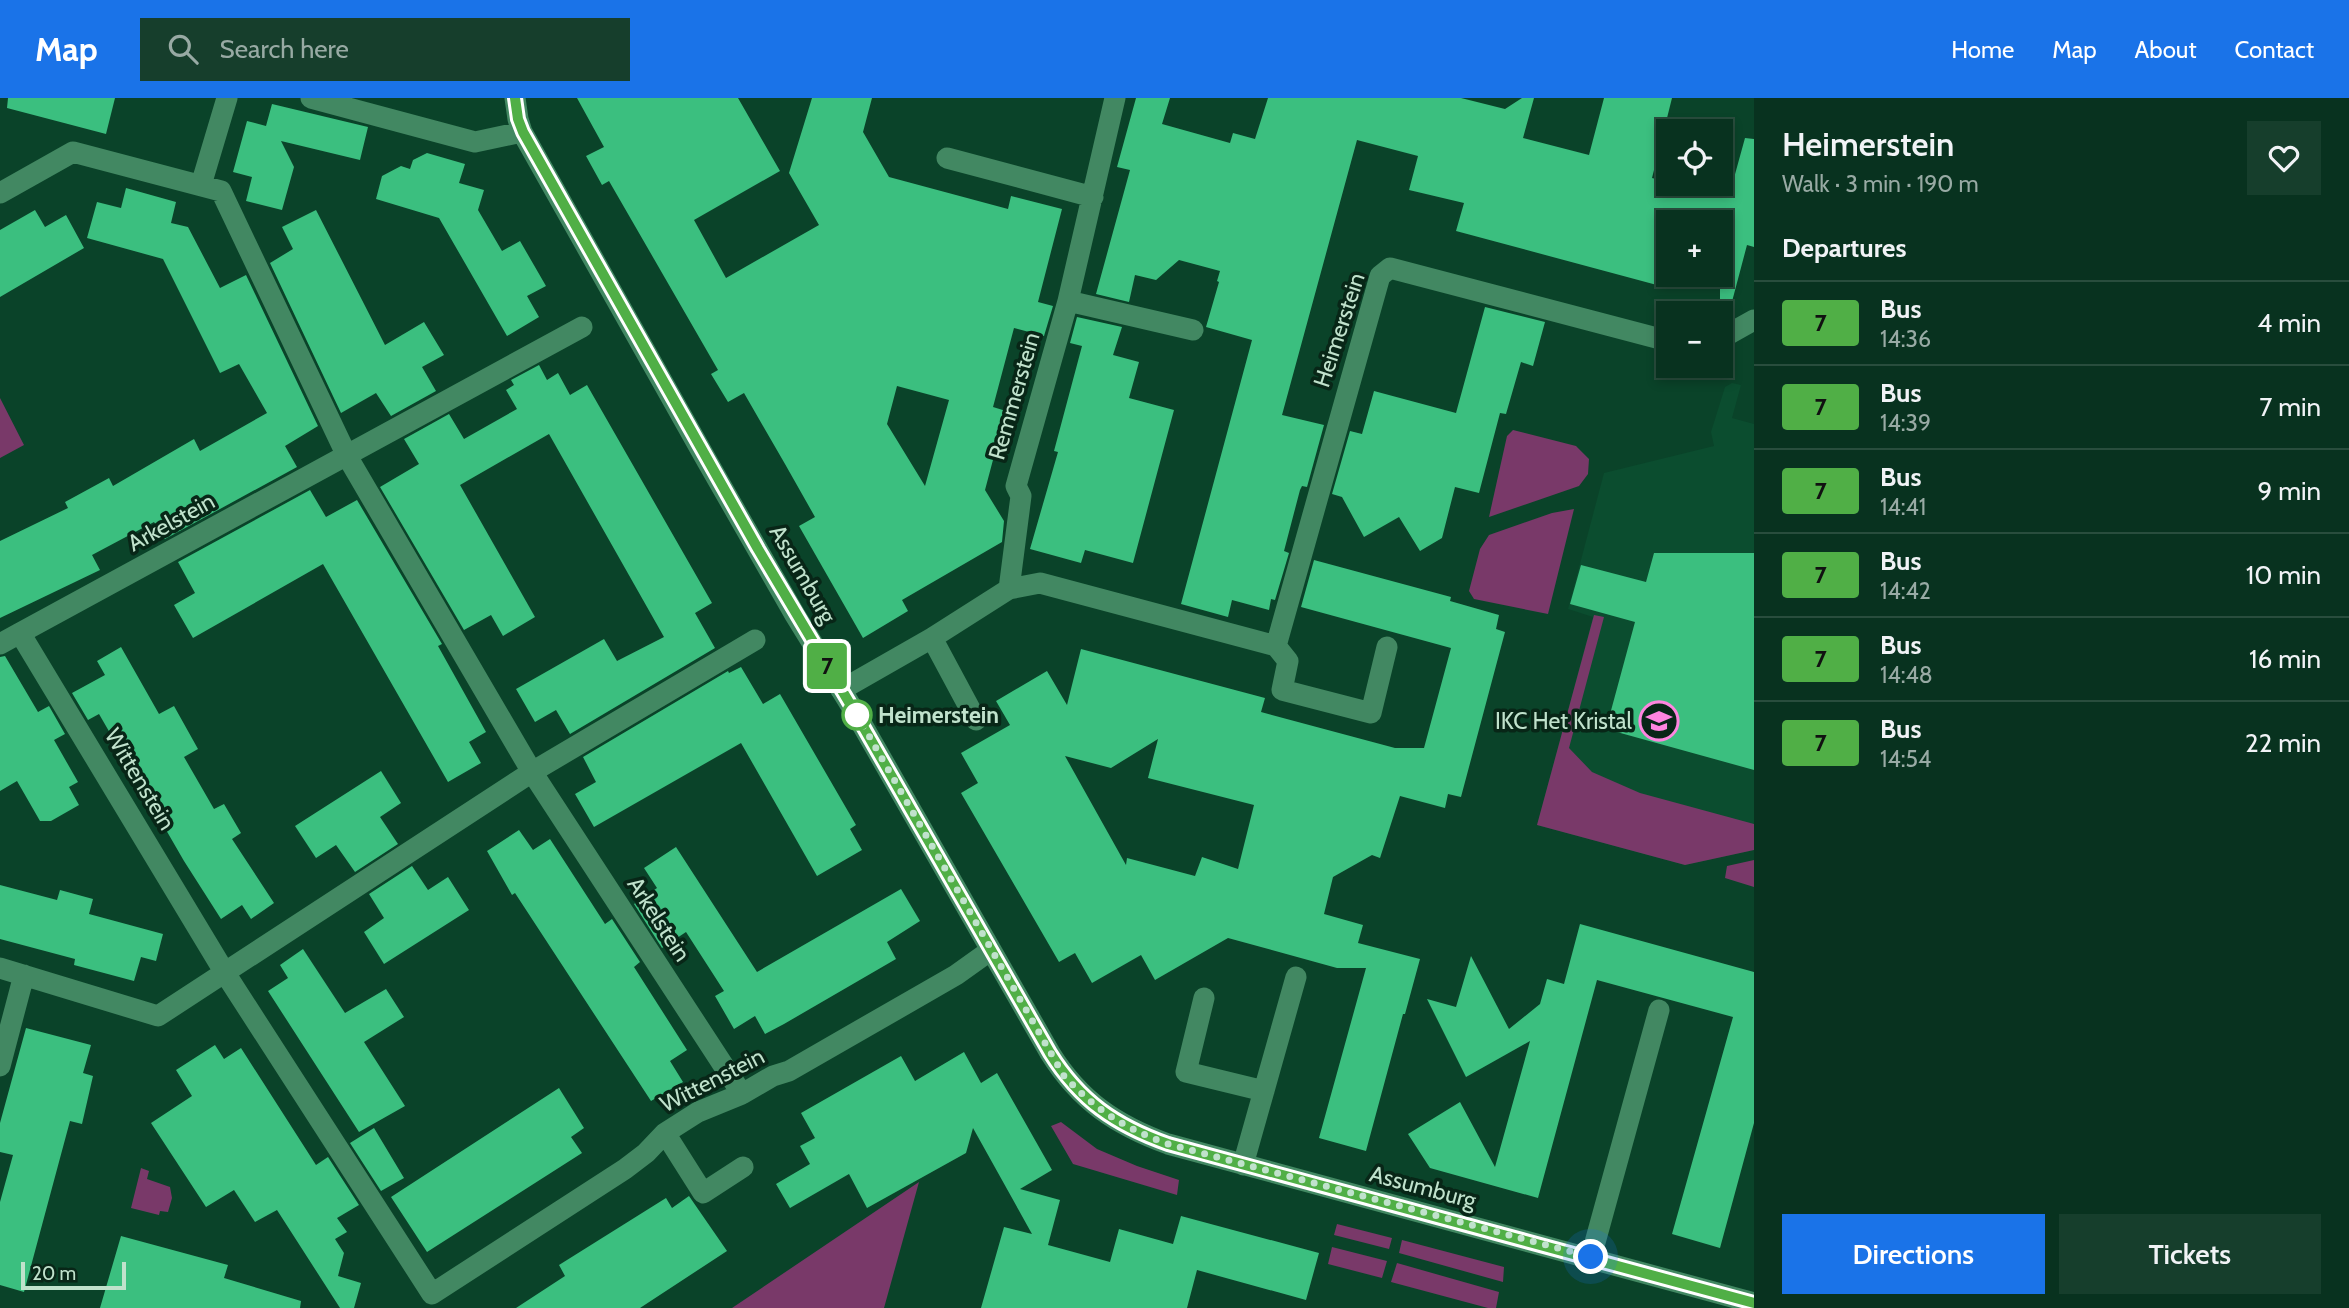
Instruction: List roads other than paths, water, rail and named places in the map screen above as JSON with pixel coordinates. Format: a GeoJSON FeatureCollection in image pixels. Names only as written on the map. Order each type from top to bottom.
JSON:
{"type":"FeatureCollection","features":[{"type":"Feature","properties":{"kind":"street"},"geometry":{"type":"LineString","coordinates":[[201,185],[227,98]]}},
{"type":"Feature","properties":{"kind":"street"},"geometry":{"type":"LineString","coordinates":[[311,98],[475,142],[523,132]]}},
{"type":"Feature","properties":{"kind":"street","name":"Assumburg"},"geometry":{"type":"LineString","coordinates":[[515,98],[523,132],[707,461],[1064,1076],[1087,1100],[1107,1115],[1145,1136],[1754,1303]]}},
{"type":"Feature","properties":{"kind":"street","name":"Remmerstein"},"geometry":{"type":"LineString","coordinates":[[1009,589],[1021,496],[1016,486],[1068,300],[1115,98]]}},
{"type":"Feature","properties":{"kind":"street","name":"Arkelstein"},"geometry":{"type":"LineString","coordinates":[[0,193],[73,152],[222,191],[347,456],[532,772],[742,1094]]}},
{"type":"Feature","properties":{"kind":"street"},"geometry":{"type":"LineString","coordinates":[[947,158],[1093,197]]}},
{"type":"Feature","properties":{"kind":"street","name":"Heimerstein"},"geometry":{"type":"LineString","coordinates":[[1276,646],[1380,276],[1390,268],[1656,338]]}},
{"type":"Feature","properties":{"kind":"street"},"geometry":{"type":"LineString","coordinates":[[1068,300],[1193,330]]}},
{"type":"Feature","properties":{"kind":"street"},"geometry":{"type":"LineString","coordinates":[[1733,332],[1754,320]]}},
{"type":"Feature","properties":{"kind":"street","name":"Arkelstein"},"geometry":{"type":"LineString","coordinates":[[20,634],[582,327]]}},
{"type":"Feature","properties":{"kind":"street"},"geometry":{"type":"LineString","coordinates":[[841,690],[932,638],[1009,589],[1041,583],[1276,646],[1289,661],[1282,690],[1371,713],[1387,648]]}},
{"type":"Feature","properties":{"kind":"street"},"geometry":{"type":"LineString","coordinates":[[0,644],[20,634]]}},
{"type":"Feature","properties":{"kind":"street","name":"Wittenstein"},"geometry":{"type":"LineString","coordinates":[[20,634],[225,973],[432,1301],[625,1169],[646,1153],[665,1133],[698,1112],[789,1071],[957,975],[991,950]]}},
{"type":"Feature","properties":{"kind":"street"},"geometry":{"type":"LineString","coordinates":[[932,638],[976,720]]}},
{"type":"Feature","properties":{"kind":"street"},"geometry":{"type":"LineString","coordinates":[[0,968],[158,1016],[532,772],[755,640]]}},
{"type":"Feature","properties":{"kind":"street"},"geometry":{"type":"LineString","coordinates":[[0,1066],[24,975]]}},
{"type":"Feature","properties":{"kind":"street"},"geometry":{"type":"LineString","coordinates":[[1243,1165],[1296,977]]}},
{"type":"Feature","properties":{"kind":"street"},"geometry":{"type":"LineString","coordinates":[[1204,998],[1186,1072],[1264,1091]]}},
{"type":"Feature","properties":{"kind":"street"},"geometry":{"type":"LineString","coordinates":[[1591,1257],[1659,1010]]}},
{"type":"Feature","properties":{"kind":"street"},"geometry":{"type":"LineString","coordinates":[[665,1133],[704,1193],[743,1167]]}},
{"type":"Feature","properties":{"kind":"place","name":"Heimerstein"},"geometry":{"type":"Point","coordinates":[857,715]}},
{"type":"Feature","properties":{"kind":"place","name":"IKC Het Kristal"},"geometry":{"type":"Point","coordinates":[1659,721]}}]}
